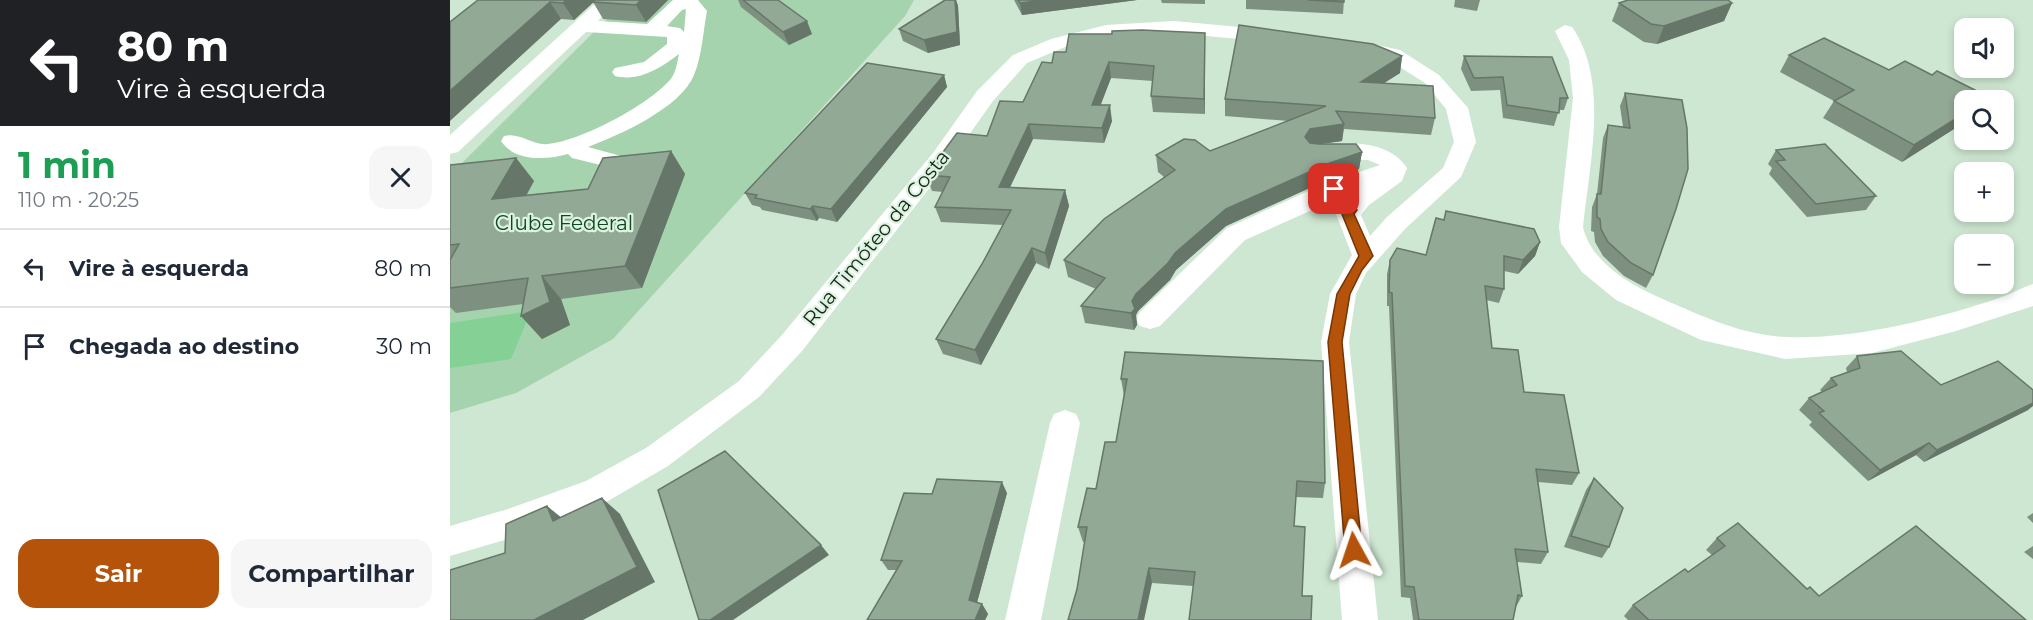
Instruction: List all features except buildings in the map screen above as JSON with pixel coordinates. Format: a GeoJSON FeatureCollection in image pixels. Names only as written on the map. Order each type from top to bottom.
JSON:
{"type":"FeatureCollection","features":[{"type":"Feature","properties":{"kind":"street"},"geometry":{"type":"LineString","coordinates":[[450,147],[610,0]]}},
{"type":"Feature","properties":{"kind":"street"},"geometry":{"type":"LineString","coordinates":[[512,141],[536,152],[573,146],[613,127],[671,93],[682,80],[684,46],[697,11],[691,3],[676,4],[652,30]]}},
{"type":"Feature","properties":{"kind":"street"},"geometry":{"type":"LineString","coordinates":[[582,26],[673,32],[684,46]]}},
{"type":"Feature","properties":{"kind":"street","name":"Rua Timóteo da Costa"},"geometry":{"type":"LineString","coordinates":[[450,541],[508,524],[597,491],[657,457],[749,388],[792,343],[933,168],[985,96],[1020,60],[1082,36],[1106,31],[1174,27],[1291,37]]}},
{"type":"Feature","properties":{"kind":"street"},"geometry":{"type":"LineString","coordinates":[[1565,31],[1579,60],[1584,98],[1571,218],[1574,243],[1591,265],[1625,292],[1712,332],[1785,348],[1872,342],[1956,321],[2010,304],[2033,294]]}},
{"type":"Feature","properties":{"kind":"street"},"geometry":{"type":"LineString","coordinates":[[1349,44],[1393,54],[1432,79],[1457,108],[1465,141],[1453,172],[1396,223],[1366,256],[1356,268],[1343,294],[1335,342],[1360,620]]}},
{"type":"Feature","properties":{"kind":"street"},"geometry":{"type":"LineString","coordinates":[[622,72],[651,67],[684,46]]}},
{"type":"Feature","properties":{"kind":"street"},"geometry":{"type":"LineString","coordinates":[[573,146],[580,153],[613,161]]}},
{"type":"Feature","properties":{"kind":"street"},"geometry":{"type":"LineString","coordinates":[[1317,153],[1370,152],[1384,157],[1395,168]]}},
{"type":"Feature","properties":{"kind":"street"},"geometry":{"type":"LineString","coordinates":[[1366,256],[1348,214],[1361,199],[1394,176],[1395,168]]}},
{"type":"Feature","properties":{"kind":"street"},"geometry":{"type":"LineString","coordinates":[[1150,319],[1236,234],[1334,189],[1395,168]]}},
{"type":"Feature","properties":{"kind":"street"},"geometry":{"type":"LineString","coordinates":[[1334,189],[1351,210]]}},
{"type":"Feature","properties":{"kind":"street"},"geometry":{"type":"LineString","coordinates":[[1023,620],[1033,582],[1065,423]]}},
{"type":"Feature","properties":{"kind":"green space","name":"Clube Federal"},"geometry":{"type":"Polygon","coordinates":[[[626,0],[914,0],[905,16],[613,339],[516,393],[450,413],[450,175],[626,0]]]}},
{"type":"Feature","properties":{"kind":"shaded area"},"geometry":{"type":"Polygon","coordinates":[[[531,311],[511,359],[450,368],[450,323],[531,311]]]}},
{"type":"Feature","properties":{"kind":"route"},"geometry":{"type":"LineString","coordinates":[[1334,189],[1351,210],[1348,214],[1366,256],[1356,268],[1343,294],[1335,342],[1354,550]]}}]}
